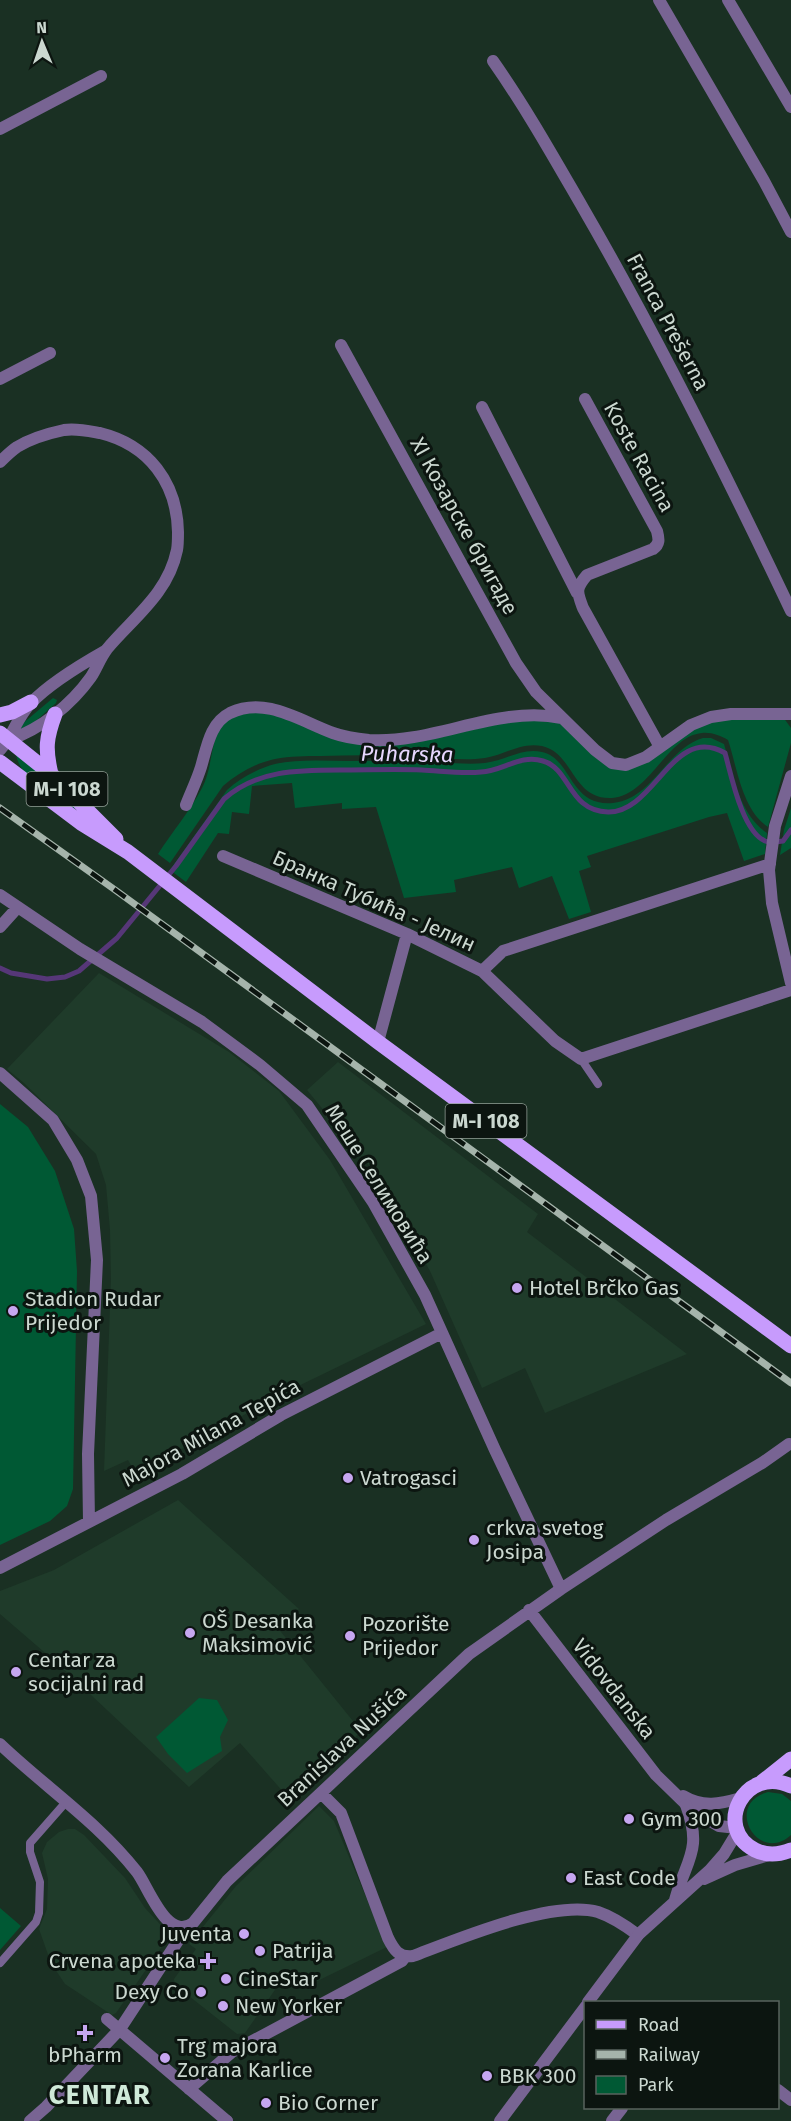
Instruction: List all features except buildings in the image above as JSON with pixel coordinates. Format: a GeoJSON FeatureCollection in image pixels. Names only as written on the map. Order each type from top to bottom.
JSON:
{"type":"FeatureCollection","features":[{"type":"Feature","properties":{"kind":"main road"},"geometry":{"type":"LineString","coordinates":[[0,715],[12,712],[31,702]]}},
{"type":"Feature","properties":{"kind":"main road"},"geometry":{"type":"LineString","coordinates":[[51,774],[46,749],[55,714]]}},
{"type":"Feature","properties":{"kind":"main road","name":"M-I 108"},"geometry":{"type":"LineString","coordinates":[[3,741],[51,774],[128,852]]}},
{"type":"Feature","properties":{"kind":"main road","name":"M-I 108"},"geometry":{"type":"LineString","coordinates":[[0,762],[81,823],[128,852],[378,1042],[791,1346]]}},
{"type":"Feature","properties":{"kind":"main road"},"geometry":{"type":"LineString","coordinates":[[791,1759],[762,1782],[750,1788],[741,1798],[736,1809],[737,1830],[744,1843],[769,1855],[791,1850]]}},
{"type":"Feature","properties":{"kind":"main road"},"geometry":{"type":"LineString","coordinates":[[762,1782],[781,1782],[791,1786]]}},
{"type":"Feature","properties":{"kind":"street"},"geometry":{"type":"LineString","coordinates":[[659,0],[791,232]]}},
{"type":"Feature","properties":{"kind":"street"},"geometry":{"type":"LineString","coordinates":[[728,0],[791,107]]}},
{"type":"Feature","properties":{"kind":"street","name":"Franca Prešerna"},"geometry":{"type":"LineString","coordinates":[[493,61],[521,102],[606,248],[672,368],[791,611]]}},
{"type":"Feature","properties":{"kind":"street"},"geometry":{"type":"LineString","coordinates":[[0,129],[101,76]]}},
{"type":"Feature","properties":{"kind":"street","name":"XI Козарске бригаде"},"geometry":{"type":"LineString","coordinates":[[341,345],[516,663],[536,692],[612,764],[626,765],[646,757],[691,725],[711,717],[731,714],[791,714]]}},
{"type":"Feature","properties":{"kind":"street"},"geometry":{"type":"LineString","coordinates":[[0,379],[50,353]]}},
{"type":"Feature","properties":{"kind":"street","name":"Koste Racina"},"geometry":{"type":"LineString","coordinates":[[578,593],[579,584],[587,575],[653,549],[659,539],[657,531],[585,399]]}},
{"type":"Feature","properties":{"kind":"street"},"geometry":{"type":"LineString","coordinates":[[482,407],[578,593],[583,608],[660,747]]}},
{"type":"Feature","properties":{"kind":"street"},"geometry":{"type":"LineString","coordinates":[[0,462],[17,447],[66,430],[89,430],[127,442],[143,453],[156,467],[170,490],[177,514],[178,550],[169,574],[151,604],[106,651],[91,676],[55,714],[38,726],[3,741]]}},
{"type":"Feature","properties":{"kind":"street"},"geometry":{"type":"LineString","coordinates":[[3,741],[31,702],[84,663],[106,651]]}},
{"type":"Feature","properties":{"kind":"street"},"geometry":{"type":"LineString","coordinates":[[186,805],[216,725],[228,714],[250,706],[273,708],[336,734],[369,740],[437,734],[517,716],[542,714],[562,718]]}},
{"type":"Feature","properties":{"kind":"street"},"geometry":{"type":"LineString","coordinates":[[791,776],[775,826],[770,864],[772,903],[787,943],[791,983]]}},
{"type":"Feature","properties":{"kind":"street","name":"Бранка Тубића - Јелин"},"geometry":{"type":"LineString","coordinates":[[223,856],[407,934],[482,971],[555,1041],[581,1059]]}},
{"type":"Feature","properties":{"kind":"street"},"geometry":{"type":"LineString","coordinates":[[482,971],[503,951],[770,864]]}},
{"type":"Feature","properties":{"kind":"street","name":"Меше Селимовића"},"geometry":{"type":"LineString","coordinates":[[0,895],[80,949],[202,1022],[260,1065],[307,1105],[373,1203],[425,1295],[561,1589]]}},
{"type":"Feature","properties":{"kind":"street"},"geometry":{"type":"LineString","coordinates":[[0,927],[18,907]]}},
{"type":"Feature","properties":{"kind":"street"},"geometry":{"type":"LineString","coordinates":[[378,1042],[407,934]]}},
{"type":"Feature","properties":{"kind":"street"},"geometry":{"type":"LineString","coordinates":[[581,1059],[791,990]]}},
{"type":"Feature","properties":{"kind":"street"},"geometry":{"type":"LineString","coordinates":[[0,1073],[53,1120],[77,1160],[91,1196],[97,1260],[88,1454],[89,1522]]}},
{"type":"Feature","properties":{"kind":"street","name":"Majora Milana Tepića"},"geometry":{"type":"LineString","coordinates":[[0,1568],[182,1474],[281,1415],[442,1333]]}},
{"type":"Feature","properties":{"kind":"street","name":"Branislava Nušića"},"geometry":{"type":"LineString","coordinates":[[30,2121],[120,2029],[187,1927],[193,1923],[227,1881],[469,1654],[529,1610],[666,1520],[762,1463],[789,1444]]}},
{"type":"Feature","properties":{"kind":"street","name":"Vidovdanska"},"geometry":{"type":"LineString","coordinates":[[529,1610],[656,1775],[699,1815],[719,1826],[737,1830]]}},
{"type":"Feature","properties":{"kind":"street"},"geometry":{"type":"LineString","coordinates":[[0,1744],[106,1836],[138,1873],[161,1913],[176,1927],[187,1927]]}},
{"type":"Feature","properties":{"kind":"street","name":"Vidovdanska"},"geometry":{"type":"LineString","coordinates":[[672,1790],[701,1804],[720,1804],[741,1798]]}},
{"type":"Feature","properties":{"kind":"street"},"geometry":{"type":"LineString","coordinates":[[321,1793],[341,1813],[388,1938],[398,1954],[405,1957],[413,1956],[546,1912],[570,1909],[598,1912],[618,1921],[638,1935]]}},
{"type":"Feature","properties":{"kind":"street"},"geometry":{"type":"LineString","coordinates":[[675,1900],[693,1852],[691,1819],[686,1805]]}},
{"type":"Feature","properties":{"kind":"street"},"geometry":{"type":"LineString","coordinates":[[589,2001],[638,1935],[693,1886],[724,1854],[737,1830]]}},
{"type":"Feature","properties":{"kind":"street"},"geometry":{"type":"LineString","coordinates":[[693,1886],[735,1865],[769,1855]]}},
{"type":"Feature","properties":{"kind":"street"},"geometry":{"type":"LineString","coordinates":[[189,2089],[232,2052],[402,1961],[405,1957]]}},
{"type":"Feature","properties":{"kind":"street"},"geometry":{"type":"LineString","coordinates":[[500,2121],[584,2008]]}},
{"type":"Feature","properties":{"kind":"street"},"geometry":{"type":"LineString","coordinates":[[107,2019],[227,2121]]}},
{"type":"Feature","properties":{"kind":"street"},"geometry":{"type":"LineString","coordinates":[[612,2121],[621,2109]]}},
{"type":"Feature","properties":{"kind":"lane"},"geometry":{"type":"LineString","coordinates":[[581,1059],[598,1084]]}},
{"type":"Feature","properties":{"kind":"lane"},"geometry":{"type":"LineString","coordinates":[[0,1964],[36,1922],[39,1913],[40,1882],[30,1852],[30,1842],[66,1802]]}},
{"type":"Feature","properties":{"kind":"shaded area"},"geometry":{"type":"Polygon","coordinates":[[[99,973],[229,1052],[279,1091],[330,1160],[426,1324],[284,1393],[136,1474],[128,1460],[104,1471],[111,1279],[106,1185],[96,1154],[7,1069],[99,973]]]}},
{"type":"Feature","properties":{"kind":"shaded area"},"geometry":{"type":"Polygon","coordinates":[[[338,1062],[538,1214],[527,1232],[687,1354],[545,1413],[525,1368],[482,1388],[430,1271],[372,1169],[307,1090],[338,1062]]]}},
{"type":"Feature","properties":{"kind":"shaded area"},"geometry":{"type":"Polygon","coordinates":[[[178,1500],[299,1609],[277,1627],[361,1731],[293,1803],[240,1743],[189,1787],[58,1664],[0,1614],[0,1591],[54,1570],[178,1500]]]}},
{"type":"Feature","properties":{"kind":"shaded area","name":"Patrija"},"geometry":{"type":"Polygon","coordinates":[[[319,1806],[334,1821],[387,1947],[301,1989],[294,1983],[279,1984],[245,2033],[237,2034],[175,1985],[174,1979],[196,1949],[189,1944],[236,1886],[319,1806]]]}},
{"type":"Feature","properties":{"kind":"shaded area"},"geometry":{"type":"Polygon","coordinates":[[[75,1829],[84,1835],[125,1878],[145,1908],[170,1935],[116,2013],[112,2015],[65,1984],[51,1963],[39,1929],[47,1909],[48,1879],[42,1853],[47,1842],[59,1832],[75,1829]]]}},
{"type":"Feature","properties":{"kind":"green space"},"geometry":{"type":"Polygon","coordinates":[[[53,698],[57,700],[56,703],[28,728],[23,730],[20,728],[22,724],[53,698]]]}},
{"type":"Feature","properties":{"kind":"green space"},"geometry":{"type":"Polygon","coordinates":[[[252,704],[340,731],[389,738],[518,719],[563,723],[617,765],[711,719],[783,717],[791,728],[791,743],[768,827],[759,819],[746,799],[728,740],[709,733],[690,737],[679,744],[637,787],[612,798],[599,797],[589,792],[553,750],[534,745],[485,758],[470,759],[360,755],[298,756],[275,759],[248,769],[223,786],[170,863],[158,854],[192,805],[206,780],[219,728],[230,716],[252,704]]]}},
{"type":"Feature","properties":{"kind":"green space"},"geometry":{"type":"Polygon","coordinates":[[[703,738],[711,738],[724,744],[743,805],[757,825],[767,833],[765,854],[744,861],[727,813],[587,856],[591,867],[579,871],[591,912],[569,919],[552,876],[519,888],[512,867],[454,880],[456,892],[404,898],[376,807],[342,809],[342,803],[295,808],[292,783],[252,786],[249,814],[232,812],[229,834],[218,833],[186,882],[170,870],[227,790],[249,774],[275,764],[293,761],[416,761],[478,764],[535,751],[552,756],[560,763],[579,790],[588,798],[613,803],[639,793],[679,752],[703,738]]]}},
{"type":"Feature","properties":{"kind":"green space"},"geometry":{"type":"Polygon","coordinates":[[[16,755],[76,807],[73,812],[31,780],[19,764],[16,755]]]}},
{"type":"Feature","properties":{"kind":"green space"},"geometry":{"type":"Polygon","coordinates":[[[791,808],[791,848],[780,855],[784,830],[791,808]]]}},
{"type":"Feature","properties":{"kind":"green space"},"geometry":{"type":"Polygon","coordinates":[[[0,1104],[28,1127],[55,1171],[74,1229],[77,1271],[73,1489],[67,1506],[50,1521],[0,1545],[0,1104]]]}},
{"type":"Feature","properties":{"kind":"green space"},"geometry":{"type":"Polygon","coordinates":[[[199,1698],[217,1700],[228,1720],[220,1737],[222,1751],[187,1773],[168,1754],[156,1737],[199,1698]]]}},
{"type":"Feature","properties":{"kind":"green space"},"geometry":{"type":"Polygon","coordinates":[[[768,1792],[782,1794],[791,1801],[791,1835],[779,1842],[767,1843],[757,1838],[750,1829],[747,1819],[748,1808],[755,1799],[768,1792]]]}},
{"type":"Feature","properties":{"kind":"green space"},"geometry":{"type":"Polygon","coordinates":[[[0,1908],[21,1926],[0,1950],[0,1908]]]}},
{"type":"Feature","properties":{"kind":"waterway","name":"Puharska"},"geometry":{"type":"LineString","coordinates":[[0,968],[11,973],[47,979],[65,977],[79,971],[117,938],[176,866],[224,799],[250,782],[279,774],[309,770],[422,770],[474,773],[535,759],[552,765],[585,805],[595,810],[608,812],[624,809],[639,799],[678,759],[691,750],[707,747],[725,753],[744,814],[757,835],[767,842],[783,841],[791,830]]}},
{"type":"Feature","properties":{"kind":"railway"},"geometry":{"type":"LineString","coordinates":[[0,808],[791,1383]]}},
{"type":"Feature","properties":{"kind":"place","name":"Hotel Brčko Gas"},"geometry":{"type":"Point","coordinates":[517,1288]}},
{"type":"Feature","properties":{"kind":"place","name":"Stadion Rudar Prijedor"},"geometry":{"type":"Point","coordinates":[13,1311]}},
{"type":"Feature","properties":{"kind":"place","name":"Vatrogasci"},"geometry":{"type":"Point","coordinates":[348,1478]}},
{"type":"Feature","properties":{"kind":"place","name":"crkva svetog Josipa"},"geometry":{"type":"Point","coordinates":[474,1540]}},
{"type":"Feature","properties":{"kind":"place","name":"OŠ Desanka Maksimović"},"geometry":{"type":"Point","coordinates":[190,1633]}},
{"type":"Feature","properties":{"kind":"place","name":"Pozorište Prijedor"},"geometry":{"type":"Point","coordinates":[350,1636]}},
{"type":"Feature","properties":{"kind":"place","name":"Centar za socijalni rad"},"geometry":{"type":"Point","coordinates":[16,1672]}},
{"type":"Feature","properties":{"kind":"place","name":"Gym 300"},"geometry":{"type":"Point","coordinates":[629,1819]}},
{"type":"Feature","properties":{"kind":"place","name":"East Code"},"geometry":{"type":"Point","coordinates":[571,1878]}},
{"type":"Feature","properties":{"kind":"place","name":"Juventa"},"geometry":{"type":"Point","coordinates":[244,1934]}},
{"type":"Feature","properties":{"kind":"place","name":"Patrija"},"geometry":{"type":"Point","coordinates":[260,1951]}},
{"type":"Feature","properties":{"kind":"place","name":"Crvena apoteka"},"geometry":{"type":"Point","coordinates":[208,1961]}},
{"type":"Feature","properties":{"kind":"place","name":"CineStar"},"geometry":{"type":"Point","coordinates":[226,1979]}},
{"type":"Feature","properties":{"kind":"place","name":"Dexy Co"},"geometry":{"type":"Point","coordinates":[201,1992]}},
{"type":"Feature","properties":{"kind":"place","name":"New Yorker"},"geometry":{"type":"Point","coordinates":[223,2006]}},
{"type":"Feature","properties":{"kind":"place","name":"bPharm"},"geometry":{"type":"Point","coordinates":[85,2033]}},
{"type":"Feature","properties":{"kind":"place","name":"Trg majora Zorana Karlice"},"geometry":{"type":"Point","coordinates":[165,2058]}},
{"type":"Feature","properties":{"kind":"place","name":"BBK 300"},"geometry":{"type":"Point","coordinates":[487,2076]}},
{"type":"Feature","properties":{"kind":"place","name":"Bio Corner"},"geometry":{"type":"Point","coordinates":[266,2103]}},
{"type":"Feature","properties":{"kind":"district","name":"CENTAR"},"geometry":{"type":"Point","coordinates":[100,2095]}}]}
